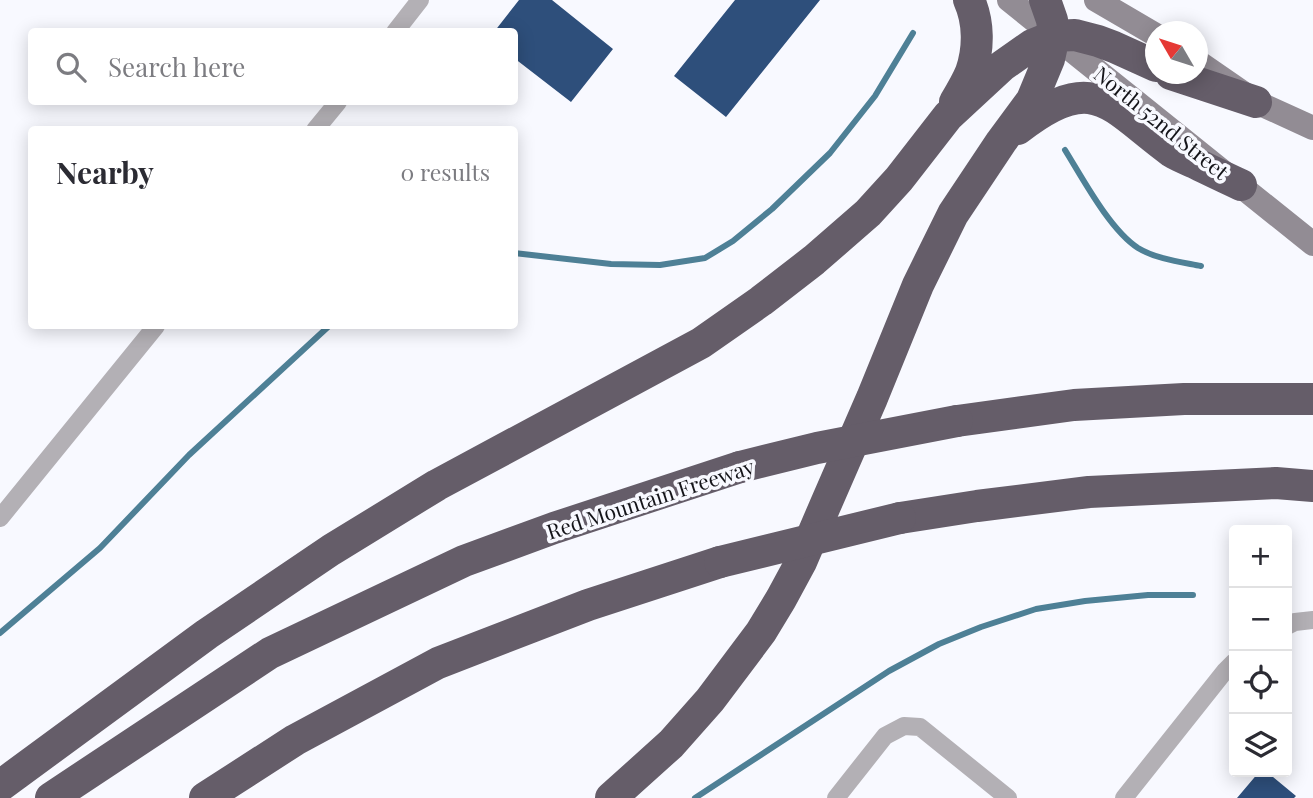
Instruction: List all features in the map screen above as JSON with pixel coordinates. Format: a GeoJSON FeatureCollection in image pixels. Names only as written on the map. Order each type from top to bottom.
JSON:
{"type":"FeatureCollection","features":[{"type":"Feature","properties":{"kind":"highway"},"geometry":{"type":"LineString","coordinates":[[948,116],[971,73],[976,52],[977,32],[970,0]]}},
{"type":"Feature","properties":{"kind":"highway"},"geometry":{"type":"LineString","coordinates":[[611,798],[671,744],[710,700],[775,610],[801,562],[918,285],[953,214],[1032,100],[1049,59],[1054,36],[1045,0]]}},
{"type":"Feature","properties":{"kind":"highway"},"geometry":{"type":"LineString","coordinates":[[0,786],[207,634],[331,550],[437,485],[701,343],[761,302],[868,214],[948,116],[1002,66],[1032,45],[1054,36],[1075,35],[1098,41],[1145,61]]}},
{"type":"Feature","properties":{"kind":"highway"},"geometry":{"type":"LineString","coordinates":[[1200,84],[1256,103]]}},
{"type":"Feature","properties":{"kind":"highway"},"geometry":{"type":"LineString","coordinates":[[1001,142],[1049,107],[1063,101],[1093,97],[1120,110],[1175,154],[1241,185]]}},
{"type":"Feature","properties":{"kind":"highway","name":"Red Mountain Freeway"},"geometry":{"type":"LineString","coordinates":[[51,798],[270,653],[464,561],[554,527],[740,467],[817,448],[957,421],[1074,405],[1184,399],[1313,399]]}},
{"type":"Feature","properties":{"kind":"highway"},"geometry":{"type":"LineString","coordinates":[[205,798],[295,740],[438,663],[588,605],[720,562],[900,518],[978,506],[1089,492],[1276,483],[1313,486]]}},
{"type":"Feature","properties":{"kind":"main road","name":"North 52nd Street"},"geometry":{"type":"LineString","coordinates":[[1009,0],[1313,244]]}},
{"type":"Feature","properties":{"kind":"main road"},"geometry":{"type":"LineString","coordinates":[[1096,0],[1145,29]]}},
{"type":"Feature","properties":{"kind":"main road"},"geometry":{"type":"LineString","coordinates":[[1208,69],[1256,103],[1313,128]]}},
{"type":"Feature","properties":{"kind":"street"},"geometry":{"type":"LineString","coordinates":[[398,28],[421,0]]}},
{"type":"Feature","properties":{"kind":"street"},"geometry":{"type":"LineString","coordinates":[[318,126],[336,105]]}},
{"type":"Feature","properties":{"kind":"street"},"geometry":{"type":"LineString","coordinates":[[0,518],[154,329]]}},
{"type":"Feature","properties":{"kind":"street"},"geometry":{"type":"LineString","coordinates":[[1292,624],[1313,620]]}},
{"type":"Feature","properties":{"kind":"street"},"geometry":{"type":"LineString","coordinates":[[1124,798],[1229,667]]}},
{"type":"Feature","properties":{"kind":"street"},"geometry":{"type":"LineString","coordinates":[[836,798],[885,736],[904,726],[920,727],[1008,798]]}},
{"type":"Feature","properties":{"kind":"building"},"geometry":{"type":"Polygon","coordinates":[[[519,0],[552,0],[613,49],[571,102],[518,61],[518,28],[497,28],[519,0]]]}},
{"type":"Feature","properties":{"kind":"building"},"geometry":{"type":"Polygon","coordinates":[[[735,0],[820,0],[726,117],[674,76],[735,0]]]}},
{"type":"Feature","properties":{"kind":"building"},"geometry":{"type":"Polygon","coordinates":[[[1255,777],[1273,777],[1296,796],[1294,798],[1237,798],[1255,777]]]}},
{"type":"Feature","properties":{"kind":"waterway"},"geometry":{"type":"LineString","coordinates":[[518,253],[611,264],[660,265],[705,258],[733,241],[772,209],[830,153],[875,96],[913,33]]}},
{"type":"Feature","properties":{"kind":"waterway"},"geometry":{"type":"LineString","coordinates":[[1065,150],[1098,203],[1128,240],[1153,255],[1201,266]]}},
{"type":"Feature","properties":{"kind":"waterway"},"geometry":{"type":"LineString","coordinates":[[0,633],[100,548],[189,455],[326,329]]}},
{"type":"Feature","properties":{"kind":"waterway"},"geometry":{"type":"LineString","coordinates":[[695,798],[889,671],[939,644],[1036,609],[1148,595],[1193,595]]}}]}
